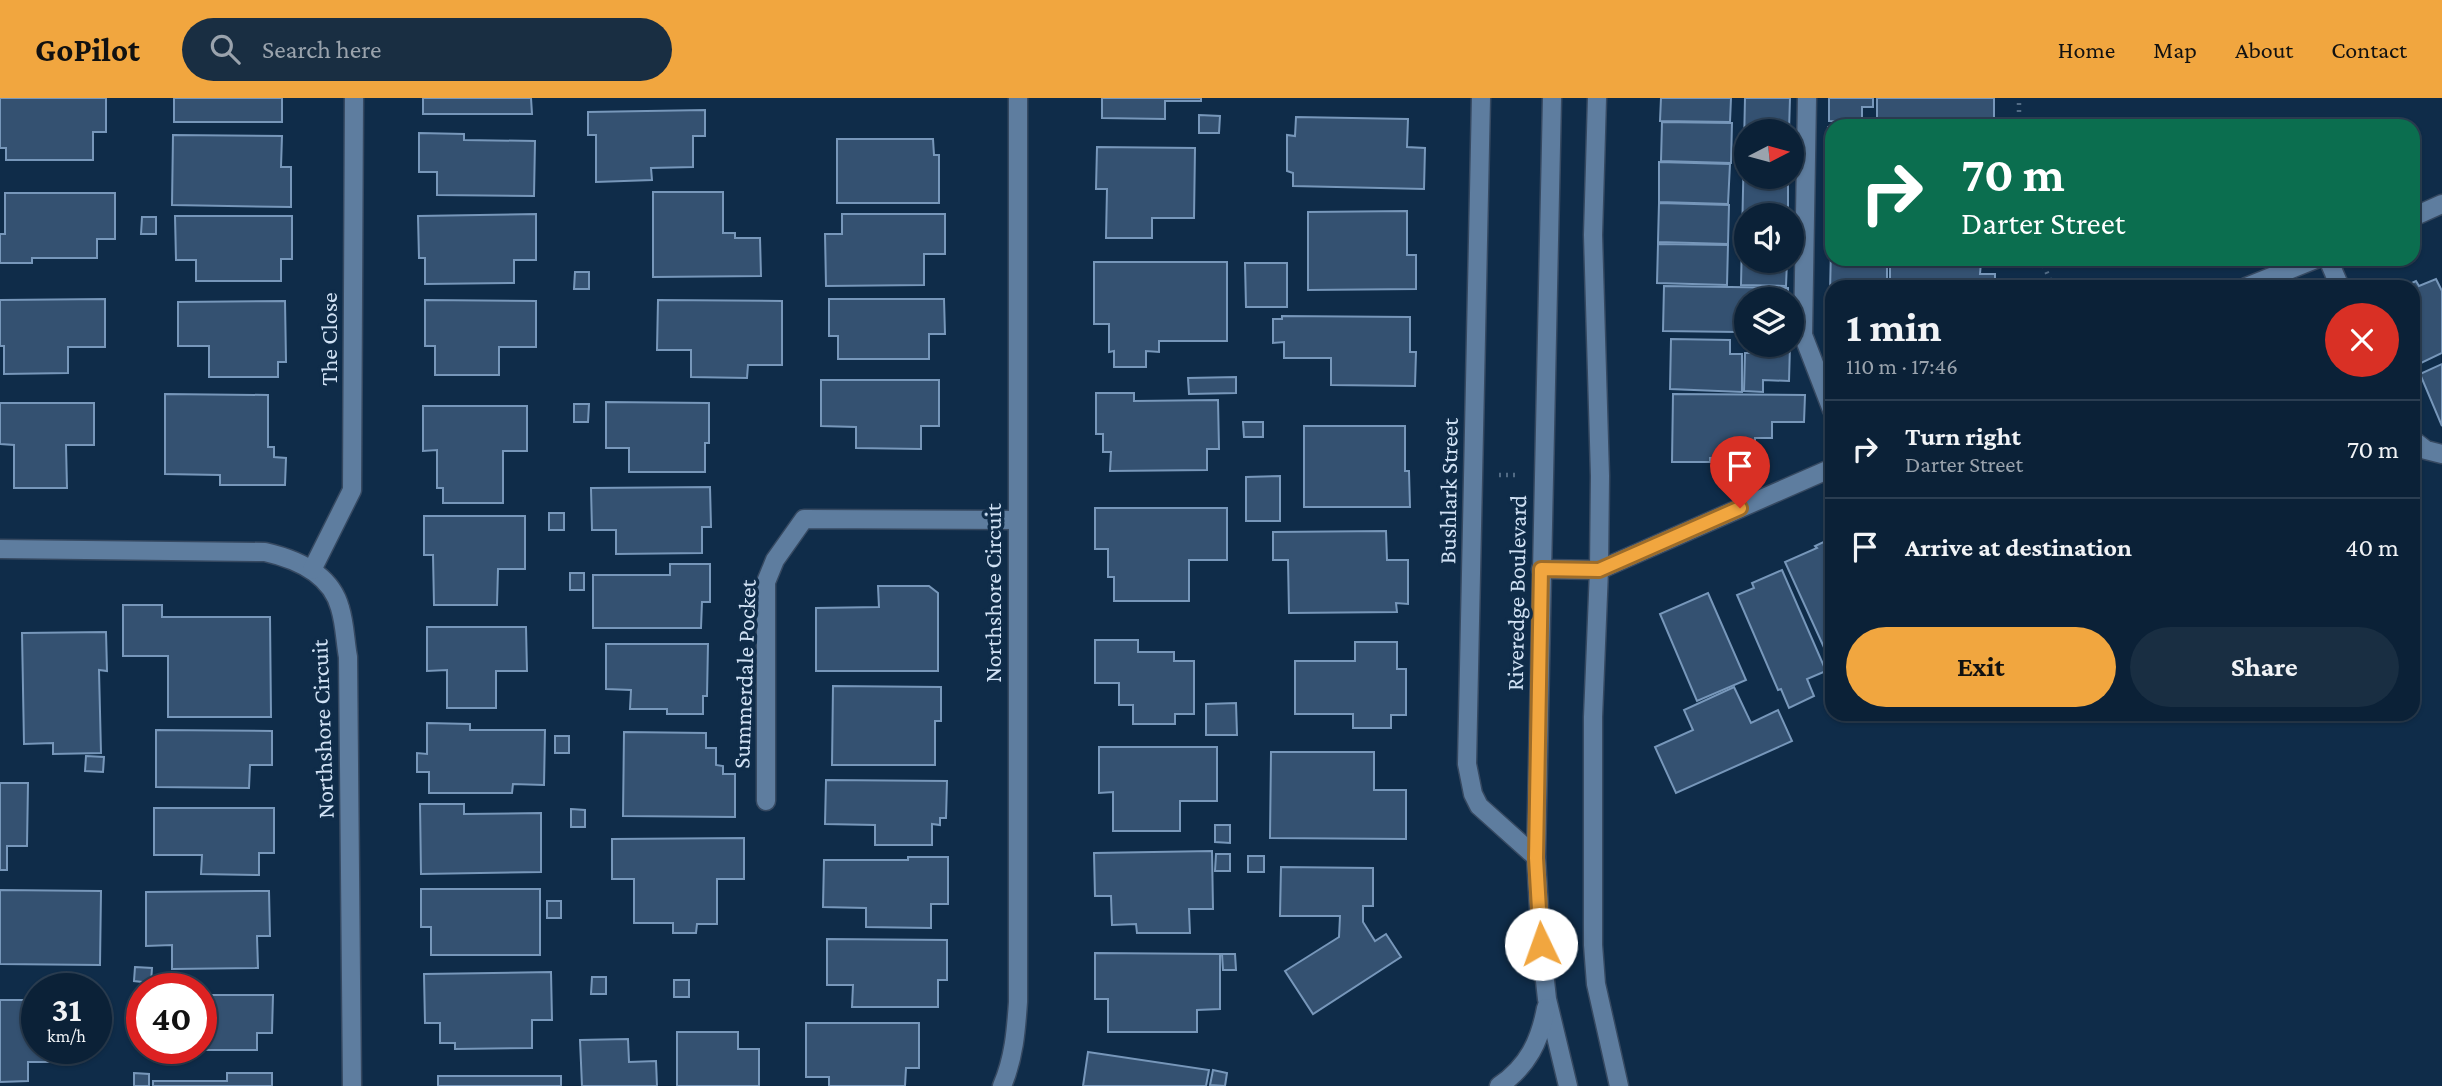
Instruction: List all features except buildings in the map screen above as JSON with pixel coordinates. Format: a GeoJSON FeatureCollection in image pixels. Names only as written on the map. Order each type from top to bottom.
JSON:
{"type":"FeatureCollection","features":[{"type":"Feature","properties":{"kind":"street","name":"The Close"},"geometry":{"type":"LineString","coordinates":[[312,570],[352,491],[354,98]]}},
{"type":"Feature","properties":{"kind":"street","name":"Northshore Circuit"},"geometry":{"type":"LineString","coordinates":[[1002,1086],[1011,1067],[1018,1002],[1018,98]]}},
{"type":"Feature","properties":{"kind":"street","name":"Bushlark Street"},"geometry":{"type":"LineString","coordinates":[[1480,98],[1467,764],[1473,794],[1479,806],[1536,858]]}},
{"type":"Feature","properties":{"kind":"street","name":"Riveredge Boulevard"},"geometry":{"type":"LineString","coordinates":[[1552,98],[1536,858],[1547,999],[1569,1086]]}},
{"type":"Feature","properties":{"kind":"street"},"geometry":{"type":"LineString","coordinates":[[1597,98],[1593,235],[1600,476],[1593,717],[1593,945],[1596,984],[1619,1086]]}},
{"type":"Feature","properties":{"kind":"street"},"geometry":{"type":"LineString","coordinates":[[1807,98],[1803,335],[1825,392]]}},
{"type":"Feature","properties":{"kind":"street"},"geometry":{"type":"LineString","coordinates":[[2420,214],[2442,204]]}},
{"type":"Feature","properties":{"kind":"street"},"geometry":{"type":"LineString","coordinates":[[2264,280],[2298,266]]}},
{"type":"Feature","properties":{"kind":"street"},"geometry":{"type":"LineString","coordinates":[[2420,445],[2426,450],[2442,454]]}},
{"type":"Feature","properties":{"kind":"street"},"geometry":{"type":"LineString","coordinates":[[1541,569],[1599,570],[1825,471]]}},
{"type":"Feature","properties":{"kind":"street","name":"Summerdale Pocket"},"geometry":{"type":"LineString","coordinates":[[766,801],[766,582],[775,560],[804,519],[1017,520]]}},
{"type":"Feature","properties":{"kind":"street","name":"Northshore Circuit"},"geometry":{"type":"LineString","coordinates":[[0,550],[265,552],[289,557],[312,570],[328,585],[340,606],[348,657],[352,1086]]}},
{"type":"Feature","properties":{"kind":"street"},"geometry":{"type":"LineString","coordinates":[[1499,1086],[1531,1055],[1542,1027],[1547,999]]}},
{"type":"Feature","properties":{"kind":"path"},"geometry":{"type":"LineString","coordinates":[[2019,98],[2019,119]]}},
{"type":"Feature","properties":{"kind":"path"},"geometry":{"type":"LineString","coordinates":[[1491,475],[1528,475]]}},
{"type":"Feature","properties":{"kind":"route"},"geometry":{"type":"LineString","coordinates":[[1541,944],[1536,858],[1541,569],[1599,570],[1740,508]]}}]}
